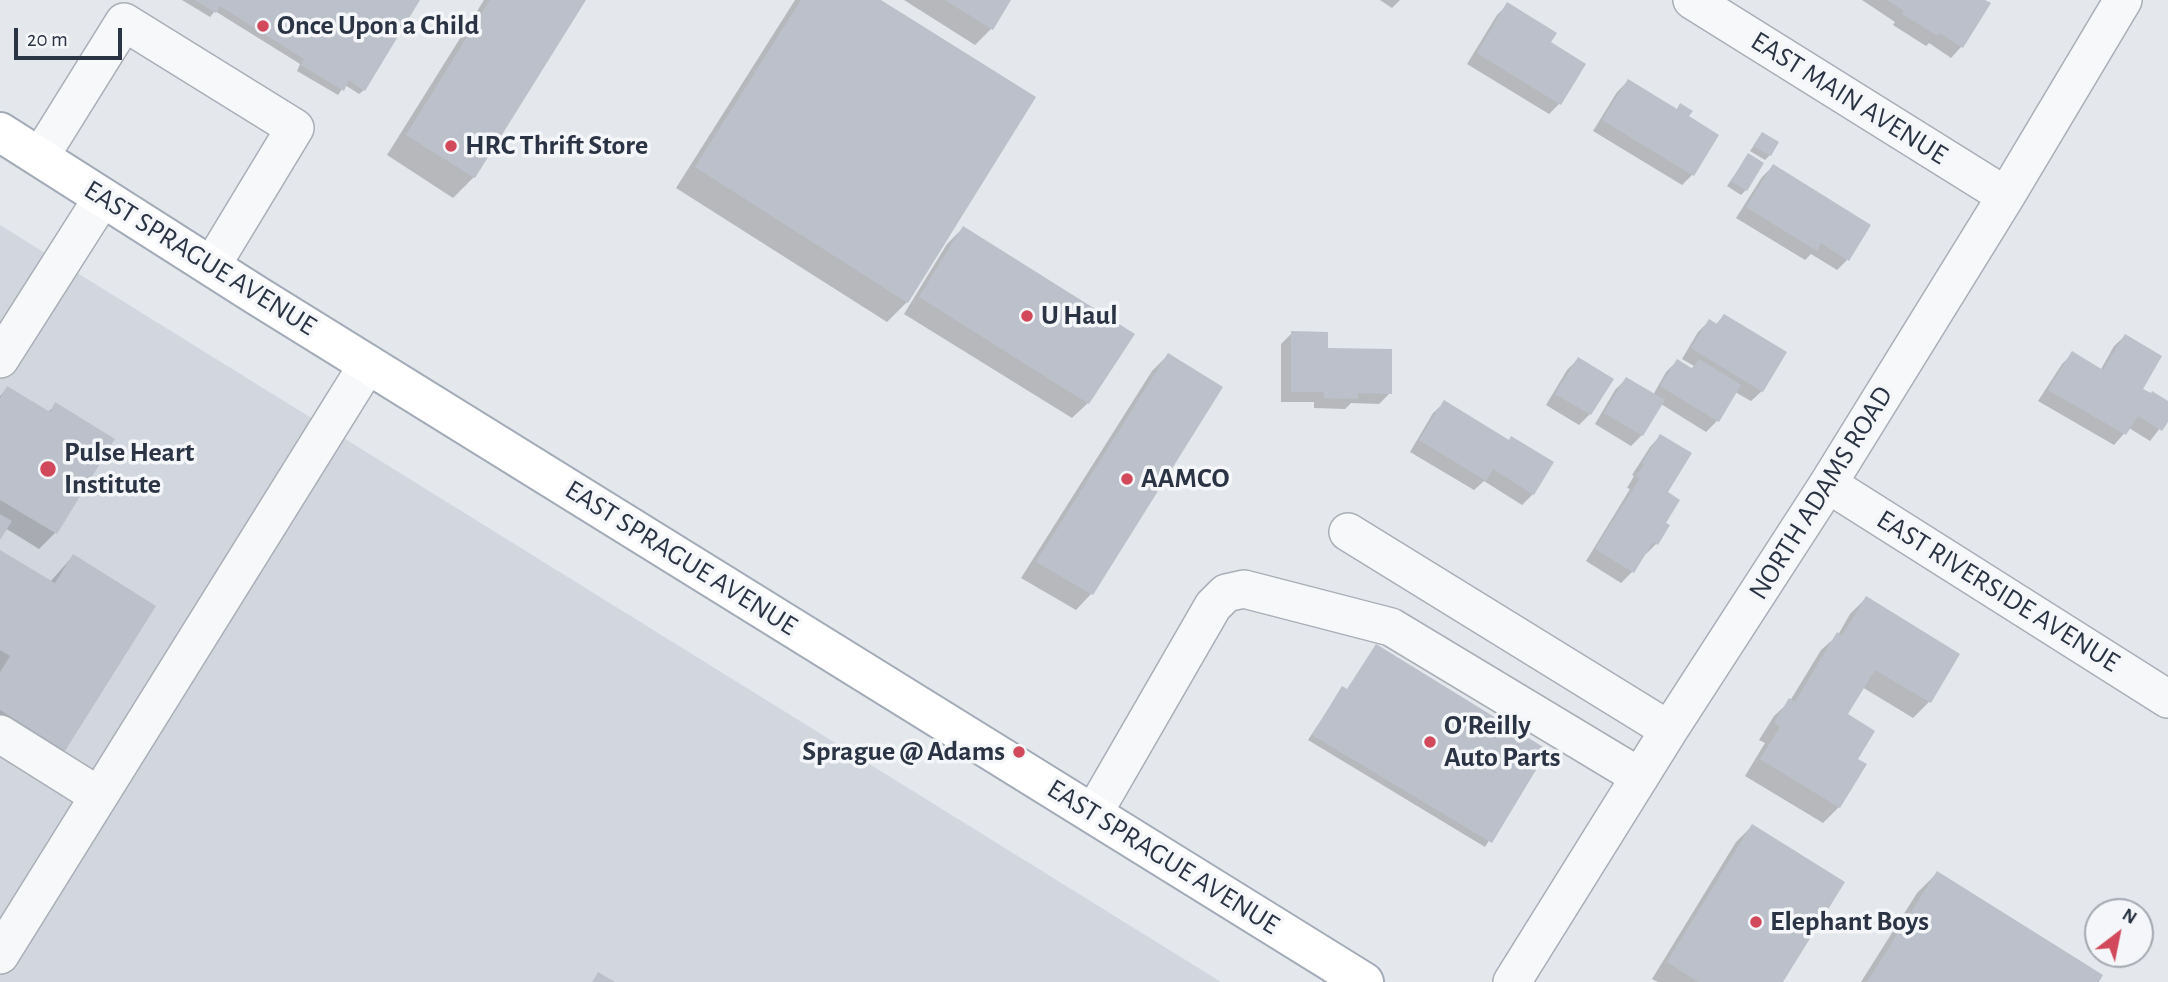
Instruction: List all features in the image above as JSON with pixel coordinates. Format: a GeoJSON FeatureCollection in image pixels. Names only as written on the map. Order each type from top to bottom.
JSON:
{"type":"FeatureCollection","features":[{"type":"Feature","properties":{"kind":"main road","name":"EAST SPRAGUE AVENUE"},"geometry":{"type":"LineString","coordinates":[[0,132],[1364,982]]}},
{"type":"Feature","properties":{"kind":"street","name":"EAST MAIN AVENUE"},"geometry":{"type":"LineString","coordinates":[[1692,0],[2006,196]]}},
{"type":"Feature","properties":{"kind":"street","name":"NORTH ADAMS ROAD"},"geometry":{"type":"LineString","coordinates":[[1512,982],[1828,484],[2006,196],[2123,0]]}},
{"type":"Feature","properties":{"kind":"street"},"geometry":{"type":"LineString","coordinates":[[40,157],[124,22],[295,128],[212,265]]}},
{"type":"Feature","properties":{"kind":"street"},"geometry":{"type":"LineString","coordinates":[[0,359],[103,197]]}},
{"type":"Feature","properties":{"kind":"street"},"geometry":{"type":"LineString","coordinates":[[0,955],[368,363]]}},
{"type":"Feature","properties":{"kind":"street","name":"EAST RIVERSIDE AVENUE"},"geometry":{"type":"LineString","coordinates":[[1828,484],[2168,699]]}},
{"type":"Feature","properties":{"kind":"street"},"geometry":{"type":"LineString","coordinates":[[1348,532],[1670,730]]}},
{"type":"Feature","properties":{"kind":"street"},"geometry":{"type":"LineString","coordinates":[[1093,814],[1213,606],[1226,593],[1244,589],[1391,627],[1640,777]]}},
{"type":"Feature","properties":{"kind":"street"},"geometry":{"type":"LineString","coordinates":[[0,734],[99,796]]}},
{"type":"Feature","properties":{"kind":"shaded area"},"geometry":{"type":"Polygon","coordinates":[[[0,225],[1221,982],[0,982],[0,225]]]}},
{"type":"Feature","properties":{"kind":"building"},"geometry":{"type":"Polygon","coordinates":[[[195,0],[420,0],[365,91],[349,80],[344,91],[301,65],[304,59],[220,6],[216,13],[195,0]]]}},
{"type":"Feature","properties":{"kind":"building"},"geometry":{"type":"Polygon","coordinates":[[[490,0],[586,0],[475,178],[406,135],[490,0]]]}},
{"type":"Feature","properties":{"kind":"building"},"geometry":{"type":"Polygon","coordinates":[[[801,0],[881,0],[1036,97],[908,303],[695,167],[801,0]]]}},
{"type":"Feature","properties":{"kind":"building"},"geometry":{"type":"Polygon","coordinates":[[[945,0],[1011,0],[993,30],[945,0]]]}},
{"type":"Feature","properties":{"kind":"building"},"geometry":{"type":"Polygon","coordinates":[[[1887,0],[1985,0],[1991,3],[1963,48],[1902,14],[1904,11],[1887,0]]]}},
{"type":"Feature","properties":{"kind":"building"},"geometry":{"type":"Polygon","coordinates":[[[1507,2],[1557,33],[1551,42],[1586,64],[1561,105],[1477,53],[1507,2]]]}},
{"type":"Feature","properties":{"kind":"building"},"geometry":{"type":"Polygon","coordinates":[[[1628,79],[1677,109],[1680,103],[1693,111],[1689,116],[1719,135],[1694,176],[1602,120],[1628,79]]]}},
{"type":"Feature","properties":{"kind":"building"},"geometry":{"type":"Polygon","coordinates":[[[1762,132],[1779,142],[1771,156],[1753,146],[1762,132]]]}},
{"type":"Feature","properties":{"kind":"building"},"geometry":{"type":"Polygon","coordinates":[[[1748,153],[1764,163],[1747,191],[1731,181],[1748,153]]]}},
{"type":"Feature","properties":{"kind":"building"},"geometry":{"type":"Polygon","coordinates":[[[1773,164],[1871,225],[1849,261],[1821,243],[1817,251],[1746,207],[1773,164]]]}},
{"type":"Feature","properties":{"kind":"building","name":"U Haul"},"geometry":{"type":"Polygon","coordinates":[[[963,226],[1135,334],[1089,404],[919,297],[963,226]]]}},
{"type":"Feature","properties":{"kind":"building"},"geometry":{"type":"Polygon","coordinates":[[[1724,314],[1787,352],[1763,392],[1691,348],[1709,319],[1717,324],[1724,314]]]}},
{"type":"Feature","properties":{"kind":"building"},"geometry":{"type":"Polygon","coordinates":[[[1291,331],[1328,332],[1328,348],[1392,349],[1392,394],[1358,393],[1358,399],[1324,398],[1324,392],[1291,392],[1291,331]]]}},
{"type":"Feature","properties":{"kind":"building"},"geometry":{"type":"Polygon","coordinates":[[[2125,334],[2162,356],[2143,389],[2168,401],[2168,422],[2162,431],[2138,416],[2126,435],[2048,390],[2072,351],[2103,370],[2125,334]]]}},
{"type":"Feature","properties":{"kind":"building","name":"AAMCO"},"geometry":{"type":"Polygon","coordinates":[[[1168,353],[1223,387],[1093,595],[1036,562],[1168,353]]]}},
{"type":"Feature","properties":{"kind":"building"},"geometry":{"type":"Polygon","coordinates":[[[1578,357],[1614,379],[1591,415],[1555,394],[1578,357]]]}},
{"type":"Feature","properties":{"kind":"building"},"geometry":{"type":"Polygon","coordinates":[[[1677,359],[1693,369],[1699,359],[1741,385],[1719,422],[1660,386],[1677,359]]]}},
{"type":"Feature","properties":{"kind":"building"},"geometry":{"type":"Polygon","coordinates":[[[1626,377],[1665,400],[1643,436],[1604,413],[1626,377]]]}},
{"type":"Feature","properties":{"kind":"building","name":"Pulse Heart Institute"},"geometry":{"type":"Polygon","coordinates":[[[7,386],[50,412],[55,402],[115,439],[57,534],[0,500],[0,398],[7,386]]]}},
{"type":"Feature","properties":{"kind":"building"},"geometry":{"type":"Polygon","coordinates":[[[1444,400],[1509,440],[1511,436],[1554,462],[1534,495],[1493,469],[1486,481],[1419,440],[1444,400]]]}},
{"type":"Feature","properties":{"kind":"building"},"geometry":{"type":"Polygon","coordinates":[[[1660,434],[1692,453],[1668,492],[1680,500],[1666,523],[1670,525],[1658,545],[1653,542],[1634,573],[1595,549],[1640,478],[1636,476],[1660,434]]]}},
{"type":"Feature","properties":{"kind":"building"},"geometry":{"type":"Polygon","coordinates":[[[0,514],[12,521],[0,540],[0,514]]]}},
{"type":"Feature","properties":{"kind":"building"},"geometry":{"type":"Polygon","coordinates":[[[0,550],[55,583],[73,554],[156,606],[65,751],[0,710],[0,672],[10,656],[0,650],[0,550]]]}},
{"type":"Feature","properties":{"kind":"building"},"geometry":{"type":"Polygon","coordinates":[[[1866,596],[1960,654],[1931,703],[1875,670],[1848,714],[1875,731],[1858,759],[1867,764],[1840,808],[1760,759],[1780,727],[1774,723],[1789,698],[1795,702],[1837,632],[1842,636],[1866,596]]]}},
{"type":"Feature","properties":{"kind":"building","name":"O'Reilly Auto Parts"},"geometry":{"type":"Polygon","coordinates":[[[1376,644],[1548,750],[1492,843],[1312,735],[1342,686],[1347,689],[1376,644]]]}},
{"type":"Feature","properties":{"kind":"building","name":"Elephant Boys"},"geometry":{"type":"Polygon","coordinates":[[[1752,824],[1845,882],[1783,982],[1699,982],[1667,962],[1752,824]]]}},
{"type":"Feature","properties":{"kind":"building"},"geometry":{"type":"Polygon","coordinates":[[[1937,871],[2084,963],[2084,968],[2092,968],[2103,975],[2099,982],[1867,982],[1937,871]]]}},
{"type":"Feature","properties":{"kind":"building"},"geometry":{"type":"Polygon","coordinates":[[[598,972],[615,982],[592,982],[598,972]]]}},
{"type":"Feature","properties":{"kind":"place","name":"Once Upon a Child"},"geometry":{"type":"Point","coordinates":[263,26]}},
{"type":"Feature","properties":{"kind":"place","name":"HRC Thrift Store"},"geometry":{"type":"Point","coordinates":[451,146]}},
{"type":"Feature","properties":{"kind":"place","name":"U Haul"},"geometry":{"type":"Point","coordinates":[1027,316]}},
{"type":"Feature","properties":{"kind":"place","name":"Pulse Heart Institute"},"geometry":{"type":"Point","coordinates":[48,469]}},
{"type":"Feature","properties":{"kind":"place","name":"AAMCO"},"geometry":{"type":"Point","coordinates":[1127,479]}},
{"type":"Feature","properties":{"kind":"place","name":"O'Reilly Auto Parts"},"geometry":{"type":"Point","coordinates":[1430,742]}},
{"type":"Feature","properties":{"kind":"place","name":"Sprague @ Adams"},"geometry":{"type":"Point","coordinates":[1019,752]}},
{"type":"Feature","properties":{"kind":"place","name":"Elephant Boys"},"geometry":{"type":"Point","coordinates":[1756,922]}}]}
